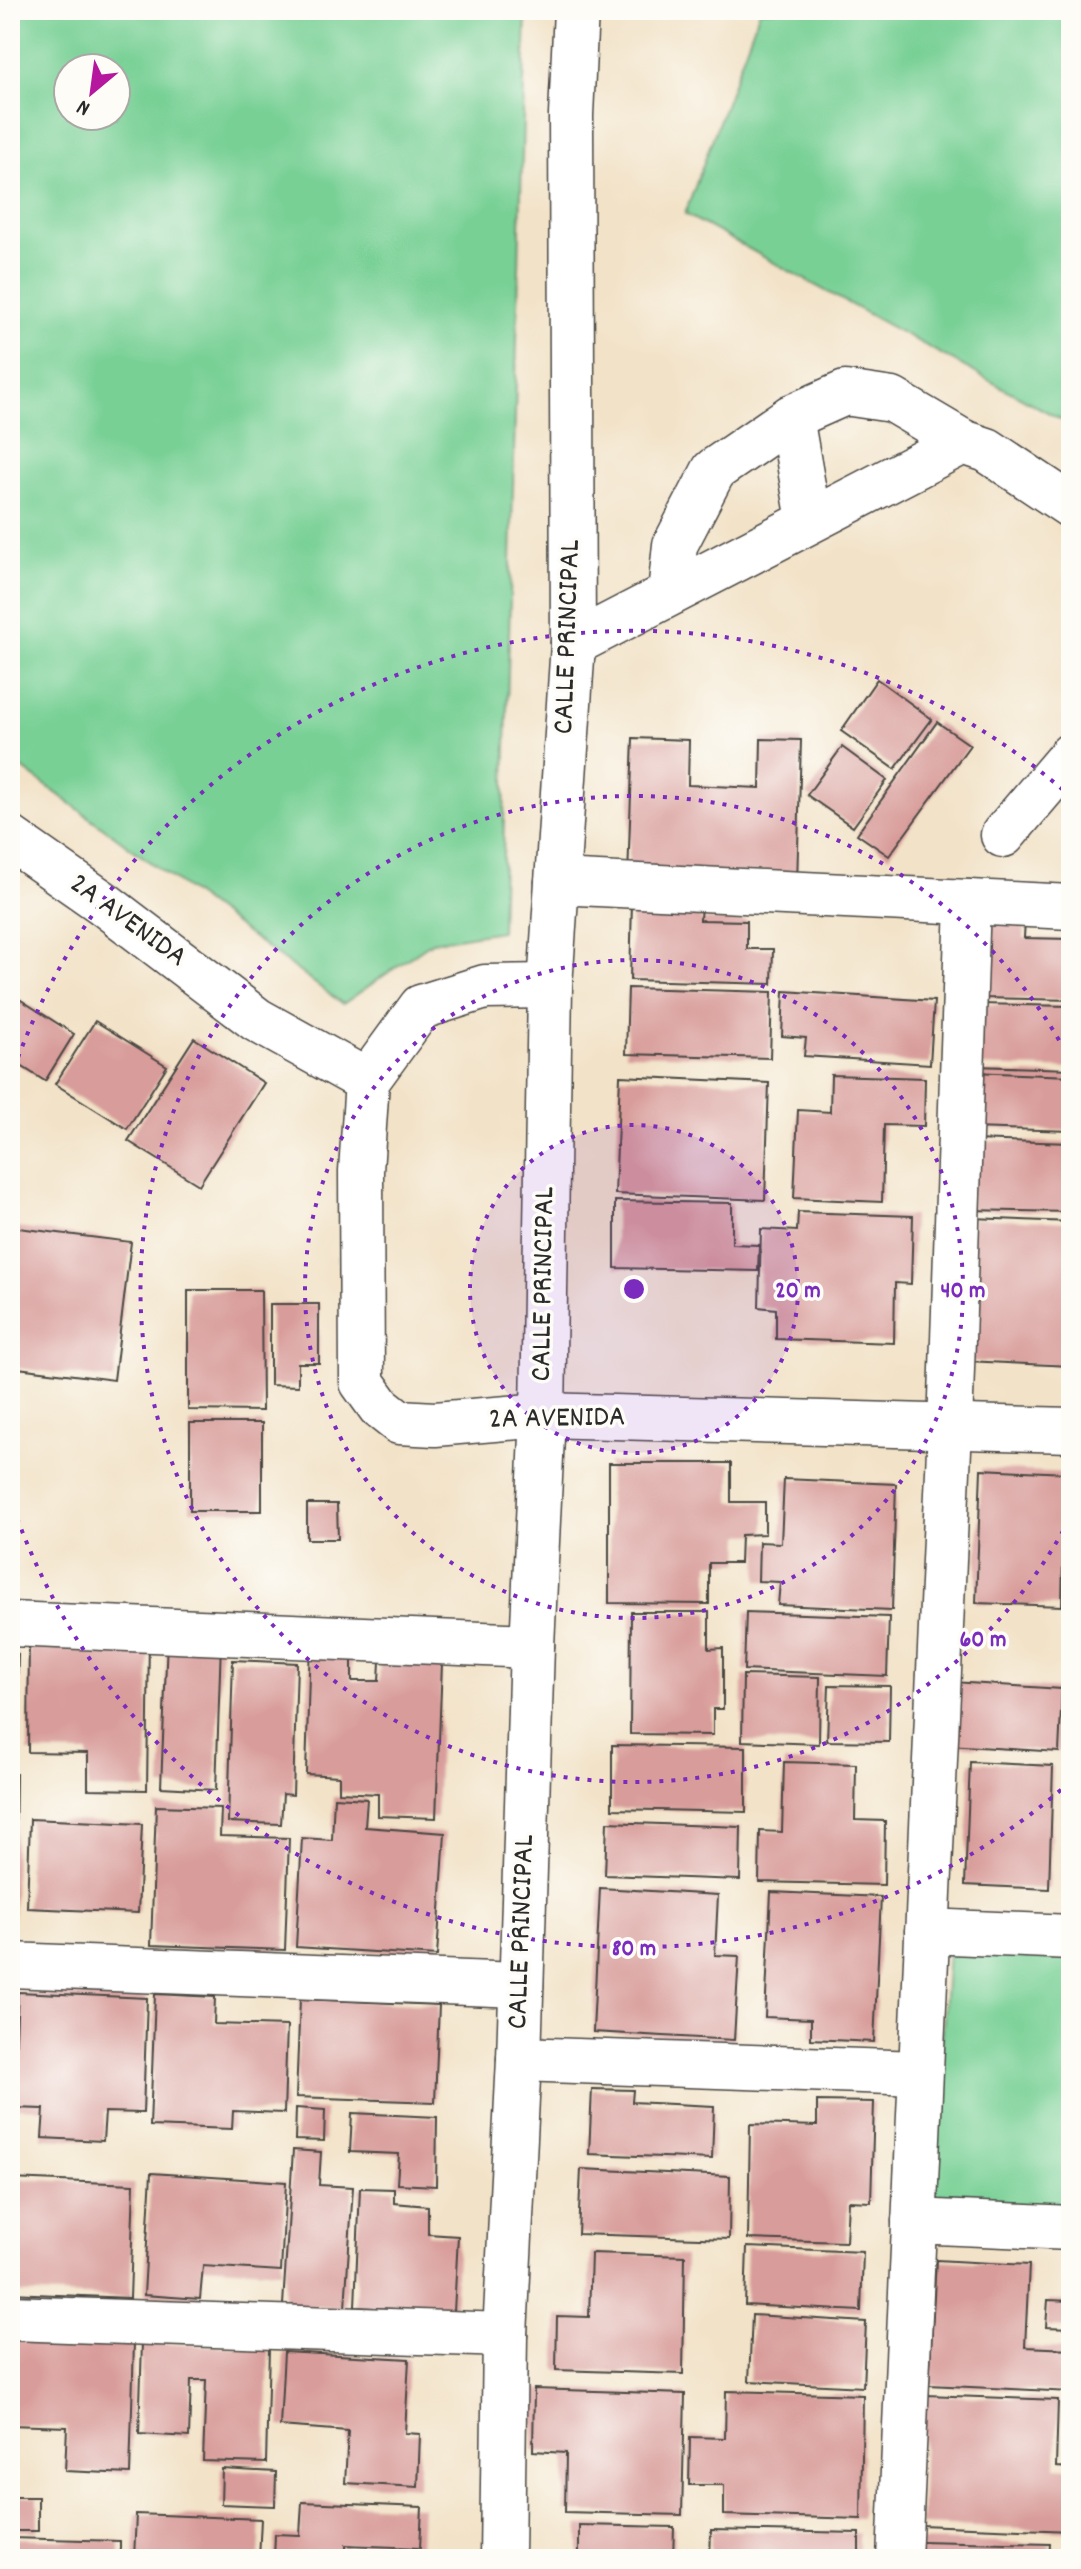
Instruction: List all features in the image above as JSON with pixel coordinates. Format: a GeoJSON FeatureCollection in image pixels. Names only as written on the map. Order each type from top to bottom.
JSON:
{"type":"FeatureCollection","features":[{"type":"Feature","properties":{"kind":"street","name":"CALLE PRINCIPAL"},"geometry":{"type":"LineString","coordinates":[[502,2559],[505,2335],[519,2059],[543,1415],[550,986],[573,644],[571,115],[576,10]]}},
{"type":"Feature","properties":{"kind":"street"},"geometry":{"type":"LineString","coordinates":[[670,593],[675,545],[714,470],[791,417],[845,393],[892,400],[963,442],[987,450],[1071,506]]}},
{"type":"Feature","properties":{"kind":"street"},"geometry":{"type":"LineString","coordinates":[[791,417],[809,520]]}},
{"type":"Feature","properties":{"kind":"street"},"geometry":{"type":"LineString","coordinates":[[573,644],[963,442]]}},
{"type":"Feature","properties":{"kind":"street"},"geometry":{"type":"LineString","coordinates":[[1003,835],[1071,755]]}},
{"type":"Feature","properties":{"kind":"street","name":"2A AVENIDA"},"geometry":{"type":"LineString","coordinates":[[10,838],[103,903],[257,1020],[367,1081],[361,1171],[362,1382],[380,1407],[399,1422],[435,1424],[543,1415],[1071,1430]]}},
{"type":"Feature","properties":{"kind":"street"},"geometry":{"type":"LineString","coordinates":[[557,882],[1071,907]]}},
{"type":"Feature","properties":{"kind":"street"},"geometry":{"type":"LineString","coordinates":[[899,2559],[950,1427],[968,902]]}},
{"type":"Feature","properties":{"kind":"street"},"geometry":{"type":"LineString","coordinates":[[367,1081],[421,1007],[485,987],[550,986]]}},
{"type":"Feature","properties":{"kind":"street"},"geometry":{"type":"LineString","coordinates":[[10,1624],[532,1646]]}},
{"type":"Feature","properties":{"kind":"street"},"geometry":{"type":"LineString","coordinates":[[927,1931],[1071,1937]]}},
{"type":"Feature","properties":{"kind":"street"},"geometry":{"type":"LineString","coordinates":[[10,1965],[521,1985]]}},
{"type":"Feature","properties":{"kind":"street"},"geometry":{"type":"LineString","coordinates":[[519,2059],[920,2073]]}},
{"type":"Feature","properties":{"kind":"street"},"geometry":{"type":"LineString","coordinates":[[914,2221],[1071,2228]]}},
{"type":"Feature","properties":{"kind":"street"},"geometry":{"type":"LineString","coordinates":[[10,2318],[505,2335]]}},
{"type":"Feature","properties":{"kind":"green space"},"geometry":{"type":"Polygon","coordinates":[[[10,10],[526,10],[501,931],[432,942],[343,1004],[10,759],[10,10]]]}},
{"type":"Feature","properties":{"kind":"green space"},"geometry":{"type":"Polygon","coordinates":[[[760,10],[1071,10],[1071,425],[685,214],[760,10]]]}},
{"type":"Feature","properties":{"kind":"green space"},"geometry":{"type":"Polygon","coordinates":[[[948,1951],[1071,1957],[1071,2208],[932,2202],[948,1951]]]}},
{"type":"Feature","properties":{"kind":"building"},"geometry":{"type":"Polygon","coordinates":[[[877,679],[932,719],[895,769],[841,731],[877,679]]]}},
{"type":"Feature","properties":{"kind":"building"},"geometry":{"type":"Polygon","coordinates":[[[937,722],[970,745],[889,856],[857,834],[937,722]]]}},
{"type":"Feature","properties":{"kind":"building"},"geometry":{"type":"Polygon","coordinates":[[[633,738],[689,740],[688,785],[760,788],[761,739],[801,740],[797,884],[628,877],[633,738]]]}},
{"type":"Feature","properties":{"kind":"building"},"geometry":{"type":"Polygon","coordinates":[[[842,747],[887,780],[853,827],[807,795],[842,747]]]}},
{"type":"Feature","properties":{"kind":"building"},"geometry":{"type":"Polygon","coordinates":[[[632,902],[701,904],[700,920],[747,921],[747,949],[773,949],[772,984],[630,980],[632,902]]]}},
{"type":"Feature","properties":{"kind":"building"},"geometry":{"type":"Polygon","coordinates":[[[986,918],[1025,919],[1024,938],[1071,939],[1071,1000],[984,998],[986,918]]]}},
{"type":"Feature","properties":{"kind":"building"},"geometry":{"type":"Polygon","coordinates":[[[628,988],[772,992],[770,1058],[626,1054],[628,988]]]}},
{"type":"Feature","properties":{"kind":"building"},"geometry":{"type":"Polygon","coordinates":[[[784,991],[934,1001],[930,1064],[804,1056],[806,1038],[782,1036],[784,991]]]}},
{"type":"Feature","properties":{"kind":"building"},"geometry":{"type":"Polygon","coordinates":[[[10,993],[74,1034],[45,1081],[10,1059],[10,993]]]}},
{"type":"Feature","properties":{"kind":"building"},"geometry":{"type":"Polygon","coordinates":[[[977,1004],[1071,1006],[1071,1069],[975,1066],[977,1004]]]}},
{"type":"Feature","properties":{"kind":"building"},"geometry":{"type":"Polygon","coordinates":[[[95,1021],[167,1066],[127,1129],[55,1084],[95,1021]]]}},
{"type":"Feature","properties":{"kind":"building"},"geometry":{"type":"Polygon","coordinates":[[[194,1038],[264,1083],[199,1185],[128,1141],[194,1038]]]}},
{"type":"Feature","properties":{"kind":"building"},"geometry":{"type":"Polygon","coordinates":[[[973,1072],[1071,1076],[1071,1131],[972,1128],[973,1072]]]}},
{"type":"Feature","properties":{"kind":"building"},"geometry":{"type":"Polygon","coordinates":[[[831,1075],[925,1078],[924,1126],[884,1125],[882,1202],[794,1198],[798,1110],[830,1112],[831,1075]]]}},
{"type":"Feature","properties":{"kind":"building"},"geometry":{"type":"Polygon","coordinates":[[[620,1076],[769,1083],[765,1200],[615,1194],[620,1076]]]}},
{"type":"Feature","properties":{"kind":"building"},"geometry":{"type":"Polygon","coordinates":[[[972,1140],[1071,1143],[1071,1212],[970,1210],[972,1140]]]}},
{"type":"Feature","properties":{"kind":"building"},"geometry":{"type":"Polygon","coordinates":[[[615,1201],[732,1203],[732,1244],[759,1245],[758,1271],[615,1268],[615,1201]]]}},
{"type":"Feature","properties":{"kind":"building"},"geometry":{"type":"Polygon","coordinates":[[[798,1212],[913,1216],[911,1284],[895,1283],[894,1343],[776,1339],[776,1309],[759,1307],[761,1229],[797,1231],[798,1212]]]}},
{"type":"Feature","properties":{"kind":"building"},"geometry":{"type":"Polygon","coordinates":[[[973,1218],[1071,1222],[1071,1366],[967,1361],[973,1218]]]}},
{"type":"Feature","properties":{"kind":"building"},"geometry":{"type":"Polygon","coordinates":[[[10,1227],[131,1242],[114,1380],[10,1367],[10,1227]]]}},
{"type":"Feature","properties":{"kind":"building"},"geometry":{"type":"Polygon","coordinates":[[[188,1290],[261,1290],[262,1411],[188,1410],[188,1290]]]}},
{"type":"Feature","properties":{"kind":"building"},"geometry":{"type":"Polygon","coordinates":[[[270,1304],[319,1304],[319,1363],[298,1363],[298,1386],[270,1385],[270,1304]]]}},
{"type":"Feature","properties":{"kind":"building"},"geometry":{"type":"Polygon","coordinates":[[[190,1423],[262,1423],[262,1511],[190,1511],[190,1423]]]}},
{"type":"Feature","properties":{"kind":"building"},"geometry":{"type":"Polygon","coordinates":[[[609,1463],[731,1463],[731,1502],[765,1502],[765,1534],[741,1535],[740,1563],[709,1563],[709,1604],[609,1603],[609,1463]]]}},
{"type":"Feature","properties":{"kind":"building"},"geometry":{"type":"Polygon","coordinates":[[[981,1469],[1067,1473],[1065,1522],[1071,1522],[1071,1559],[1063,1559],[1062,1606],[976,1603],[981,1469]]]}},
{"type":"Feature","properties":{"kind":"building"},"geometry":{"type":"Polygon","coordinates":[[[784,1479],[896,1484],[892,1610],[778,1605],[780,1582],[758,1581],[759,1542],[781,1543],[784,1479]]]}},
{"type":"Feature","properties":{"kind":"building"},"geometry":{"type":"Polygon","coordinates":[[[307,1504],[337,1504],[338,1539],[307,1539],[307,1504]]]}},
{"type":"Feature","properties":{"kind":"building"},"geometry":{"type":"Polygon","coordinates":[[[631,1612],[709,1612],[709,1649],[723,1648],[723,1709],[713,1709],[713,1735],[630,1734],[631,1612]]]}},
{"type":"Feature","properties":{"kind":"building"},"geometry":{"type":"Polygon","coordinates":[[[746,1612],[889,1617],[887,1676],[744,1670],[746,1612]]]}},
{"type":"Feature","properties":{"kind":"building"},"geometry":{"type":"Polygon","coordinates":[[[1065,1618],[1071,1619],[1071,1688],[1062,1688],[1065,1618]]]}},
{"type":"Feature","properties":{"kind":"building"},"geometry":{"type":"Polygon","coordinates":[[[29,1635],[149,1637],[147,1790],[88,1789],[88,1753],[28,1752],[29,1635]]]}},
{"type":"Feature","properties":{"kind":"building"},"geometry":{"type":"Polygon","coordinates":[[[167,1639],[221,1642],[216,1790],[161,1787],[167,1639]]]}},
{"type":"Feature","properties":{"kind":"building"},"geometry":{"type":"Polygon","coordinates":[[[310,1641],[352,1643],[352,1681],[379,1681],[380,1661],[442,1663],[436,1818],[378,1816],[378,1794],[339,1792],[339,1776],[306,1774],[310,1641]]]}},
{"type":"Feature","properties":{"kind":"building"},"geometry":{"type":"Polygon","coordinates":[[[10,1653],[18,1654],[15,1764],[10,1763],[10,1653]]]}},
{"type":"Feature","properties":{"kind":"building"},"geometry":{"type":"Polygon","coordinates":[[[233,1660],[297,1663],[293,1795],[283,1794],[281,1824],[228,1822],[233,1660]]]}},
{"type":"Feature","properties":{"kind":"building"},"geometry":{"type":"Polygon","coordinates":[[[743,1675],[820,1677],[819,1744],[742,1741],[743,1675]]]}},
{"type":"Feature","properties":{"kind":"building"},"geometry":{"type":"Polygon","coordinates":[[[952,1682],[1062,1689],[1059,1752],[948,1745],[952,1682]]]}},
{"type":"Feature","properties":{"kind":"building"},"geometry":{"type":"Polygon","coordinates":[[[829,1685],[890,1686],[889,1742],[827,1741],[829,1685]]]}},
{"type":"Feature","properties":{"kind":"building"},"geometry":{"type":"Polygon","coordinates":[[[612,1745],[746,1747],[746,1812],[612,1809],[612,1745]]]}},
{"type":"Feature","properties":{"kind":"building"},"geometry":{"type":"Polygon","coordinates":[[[784,1762],[856,1764],[855,1820],[885,1821],[884,1885],[759,1882],[760,1831],[782,1832],[784,1762]]]}},
{"type":"Feature","properties":{"kind":"building"},"geometry":{"type":"Polygon","coordinates":[[[970,1762],[1053,1766],[1049,1889],[965,1885],[970,1762]]]}},
{"type":"Feature","properties":{"kind":"building"},"geometry":{"type":"Polygon","coordinates":[[[10,1774],[16,1774],[14,1915],[10,1915],[10,1774]]]}},
{"type":"Feature","properties":{"kind":"building"},"geometry":{"type":"Polygon","coordinates":[[[334,1797],[367,1799],[365,1827],[445,1833],[437,1956],[296,1947],[302,1838],[332,1840],[334,1797]]]}},
{"type":"Feature","properties":{"kind":"building"},"geometry":{"type":"Polygon","coordinates":[[[156,1806],[221,1808],[220,1836],[289,1838],[285,1950],[151,1945],[156,1806]]]}},
{"type":"Feature","properties":{"kind":"building"},"geometry":{"type":"Polygon","coordinates":[[[30,1819],[142,1824],[138,1913],[27,1908],[30,1819]]]}},
{"type":"Feature","properties":{"kind":"building"},"geometry":{"type":"Polygon","coordinates":[[[607,1822],[741,1827],[740,1880],[605,1875],[607,1822]]]}},
{"type":"Feature","properties":{"kind":"building"},"geometry":{"type":"Polygon","coordinates":[[[600,1888],[718,1895],[715,1955],[739,1956],[734,2040],[593,2032],[600,1888]]]}},
{"type":"Feature","properties":{"kind":"building"},"geometry":{"type":"Polygon","coordinates":[[[771,1892],[881,1897],[874,2042],[811,2039],[811,2019],[765,2017],[771,1892]]]}},
{"type":"Feature","properties":{"kind":"building"},"geometry":{"type":"Polygon","coordinates":[[[18,1992],[147,1998],[143,2113],[105,2112],[103,2141],[42,2138],[44,2109],[13,2108],[18,1992]]]}},
{"type":"Feature","properties":{"kind":"building"},"geometry":{"type":"Polygon","coordinates":[[[155,1994],[215,1997],[214,2024],[287,2026],[284,2113],[233,2111],[232,2129],[150,2126],[155,1994]]]}},
{"type":"Feature","properties":{"kind":"building"},"geometry":{"type":"Polygon","coordinates":[[[300,1999],[439,2005],[435,2102],[296,2097],[300,1999]]]}},
{"type":"Feature","properties":{"kind":"building"},"geometry":{"type":"Polygon","coordinates":[[[592,2089],[633,2090],[632,2102],[714,2106],[712,2159],[589,2154],[592,2089]]]}},
{"type":"Feature","properties":{"kind":"building"},"geometry":{"type":"Polygon","coordinates":[[[817,2101],[874,2102],[871,2202],[848,2201],[846,2242],[748,2239],[750,2124],[817,2126],[817,2101]]]}},
{"type":"Feature","properties":{"kind":"building"},"geometry":{"type":"Polygon","coordinates":[[[296,2108],[325,2110],[324,2141],[295,2140],[296,2108]]]}},
{"type":"Feature","properties":{"kind":"building"},"geometry":{"type":"Polygon","coordinates":[[[352,2113],[437,2117],[436,2186],[397,2184],[399,2154],[350,2152],[352,2113]]]}},
{"type":"Feature","properties":{"kind":"building"},"geometry":{"type":"Polygon","coordinates":[[[293,2150],[321,2152],[319,2185],[353,2187],[345,2308],[283,2305],[293,2150]]]}},
{"type":"Feature","properties":{"kind":"building"},"geometry":{"type":"Polygon","coordinates":[[[581,2169],[730,2176],[729,2239],[578,2234],[581,2169]]]}},
{"type":"Feature","properties":{"kind":"building"},"geometry":{"type":"Polygon","coordinates":[[[151,2173],[286,2182],[281,2271],[203,2266],[200,2299],[144,2295],[151,2173]]]}},
{"type":"Feature","properties":{"kind":"building"},"geometry":{"type":"Polygon","coordinates":[[[10,2179],[134,2184],[130,2298],[10,2293],[10,2179]]]}},
{"type":"Feature","properties":{"kind":"building"},"geometry":{"type":"Polygon","coordinates":[[[360,2188],[394,2189],[394,2203],[428,2206],[428,2234],[458,2236],[454,2312],[355,2307],[360,2188]]]}},
{"type":"Feature","properties":{"kind":"building"},"geometry":{"type":"Polygon","coordinates":[[[747,2247],[863,2252],[861,2311],[745,2305],[747,2247]]]}},
{"type":"Feature","properties":{"kind":"building"},"geometry":{"type":"Polygon","coordinates":[[[591,2253],[685,2256],[683,2374],[556,2370],[557,2316],[589,2317],[591,2253]]]}},
{"type":"Feature","properties":{"kind":"building"},"geometry":{"type":"Polygon","coordinates":[[[936,2260],[1029,2265],[1025,2347],[1071,2349],[1071,2392],[929,2385],[936,2260]]]}},
{"type":"Feature","properties":{"kind":"building"},"geometry":{"type":"Polygon","coordinates":[[[1048,2300],[1071,2301],[1071,2328],[1046,2327],[1048,2300]]]}},
{"type":"Feature","properties":{"kind":"building"},"geometry":{"type":"Polygon","coordinates":[[[752,2315],[866,2322],[863,2387],[749,2381],[752,2315]]]}},
{"type":"Feature","properties":{"kind":"building"},"geometry":{"type":"Polygon","coordinates":[[[10,2338],[134,2342],[130,2474],[65,2471],[67,2427],[10,2425],[10,2338]]]}},
{"type":"Feature","properties":{"kind":"building"},"geometry":{"type":"Polygon","coordinates":[[[142,2343],[269,2348],[266,2463],[203,2461],[206,2380],[191,2380],[189,2437],[139,2434],[142,2343]]]}},
{"type":"Feature","properties":{"kind":"building"},"geometry":{"type":"Polygon","coordinates":[[[284,2352],[409,2359],[405,2433],[420,2434],[418,2487],[345,2483],[348,2431],[280,2426],[284,2352]]]}},
{"type":"Feature","properties":{"kind":"building"},"geometry":{"type":"Polygon","coordinates":[[[534,2389],[685,2394],[682,2515],[565,2512],[566,2453],[533,2451],[534,2389]]]}},
{"type":"Feature","properties":{"kind":"building"},"geometry":{"type":"Polygon","coordinates":[[[726,2391],[863,2395],[861,2519],[724,2515],[724,2485],[689,2485],[690,2437],[725,2438],[726,2391]]]}},
{"type":"Feature","properties":{"kind":"building"},"geometry":{"type":"Polygon","coordinates":[[[925,2395],[1058,2400],[1056,2467],[1071,2468],[1071,2531],[921,2525],[925,2395]]]}},
{"type":"Feature","properties":{"kind":"building"},"geometry":{"type":"Polygon","coordinates":[[[222,2469],[276,2472],[275,2506],[221,2504],[222,2469]]]}},
{"type":"Feature","properties":{"kind":"building"},"geometry":{"type":"Polygon","coordinates":[[[13,2497],[38,2497],[38,2531],[12,2531],[13,2497]]]}},
{"type":"Feature","properties":{"kind":"building"},"geometry":{"type":"Polygon","coordinates":[[[302,2502],[422,2507],[420,2548],[346,2545],[346,2559],[274,2559],[275,2534],[300,2535],[302,2502]]]}},
{"type":"Feature","properties":{"kind":"building"},"geometry":{"type":"Polygon","coordinates":[[[136,2514],[261,2519],[259,2559],[134,2559],[136,2514]]]}},
{"type":"Feature","properties":{"kind":"building"},"geometry":{"type":"Polygon","coordinates":[[[579,2525],[674,2527],[673,2559],[579,2559],[579,2525]]]}},
{"type":"Feature","properties":{"kind":"building"},"geometry":{"type":"Polygon","coordinates":[[[711,2530],[859,2533],[859,2559],[710,2559],[711,2530]]]}},
{"type":"Feature","properties":{"kind":"building"},"geometry":{"type":"Polygon","coordinates":[[[10,2538],[120,2541],[120,2559],[10,2559],[10,2538]]]}},
{"type":"Feature","properties":{"kind":"building"},"geometry":{"type":"Polygon","coordinates":[[[920,2541],[1050,2544],[1049,2559],[920,2559],[920,2541]]]}}]}
